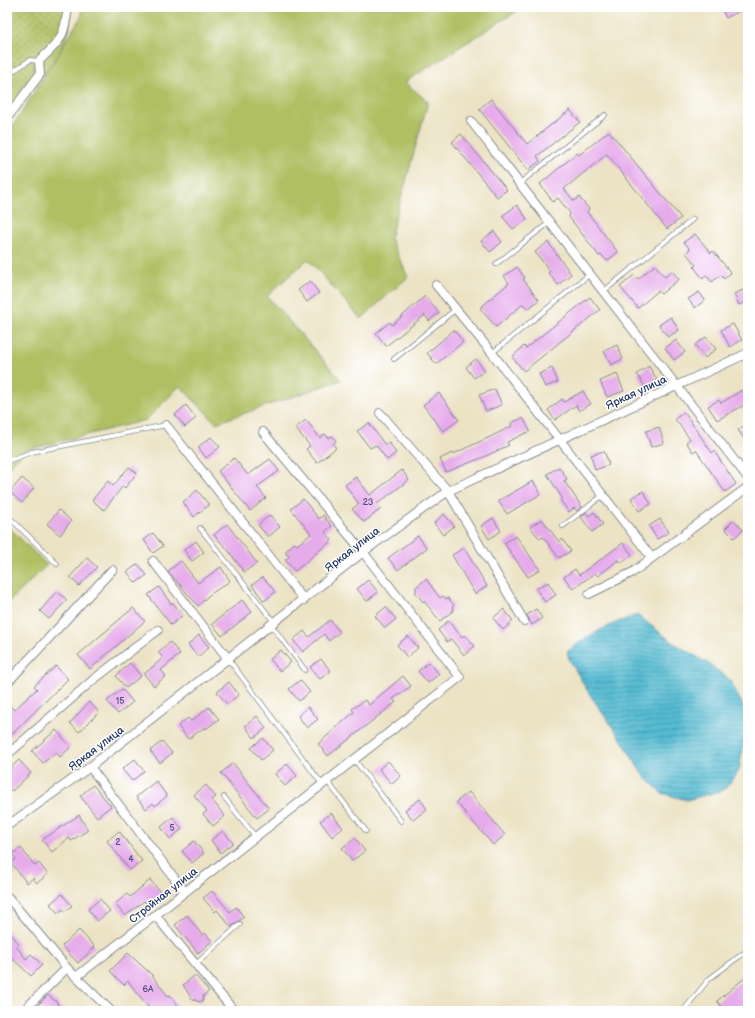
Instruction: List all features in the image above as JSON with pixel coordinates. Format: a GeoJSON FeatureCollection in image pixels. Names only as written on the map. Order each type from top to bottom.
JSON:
{"type":"FeatureCollection","features":[{"type":"Feature","properties":{"kind":"street"},"geometry":{"type":"LineString","coordinates":[[7,118],[40,74],[39,61],[58,43],[65,31],[68,7]]}},
{"type":"Feature","properties":{"kind":"street"},"geometry":{"type":"LineString","coordinates":[[471,121],[678,385],[748,478]]}},
{"type":"Feature","properties":{"kind":"street"},"geometry":{"type":"LineString","coordinates":[[436,285],[492,353],[558,440],[652,558]]}},
{"type":"Feature","properties":{"kind":"street","name":"Яркая улица"},"geometry":{"type":"LineString","coordinates":[[7,826],[90,767],[229,660],[363,552],[448,491],[748,353]]}},
{"type":"Feature","properties":{"kind":"street"},"geometry":{"type":"LineString","coordinates":[[380,413],[448,491],[524,621]]}},
{"type":"Feature","properties":{"kind":"street"},"geometry":{"type":"LineString","coordinates":[[166,424],[304,600]]}},
{"type":"Feature","properties":{"kind":"street"},"geometry":{"type":"LineString","coordinates":[[263,432],[363,552]]}},
{"type":"Feature","properties":{"kind":"street"},"geometry":{"type":"LineString","coordinates":[[589,594],[634,572],[748,487]]}},
{"type":"Feature","properties":{"kind":"street","name":"Стройная улица"},"geometry":{"type":"LineString","coordinates":[[76,977],[460,677],[363,552]]}},
{"type":"Feature","properties":{"kind":"street"},"geometry":{"type":"LineString","coordinates":[[153,561],[229,660]]}},
{"type":"Feature","properties":{"kind":"street"},"geometry":{"type":"LineString","coordinates":[[7,682],[112,570]]}},
{"type":"Feature","properties":{"kind":"street"},"geometry":{"type":"LineString","coordinates":[[7,755],[93,680],[158,630]]}},
{"type":"Feature","properties":{"kind":"street"},"geometry":{"type":"LineString","coordinates":[[90,767],[185,892]]}},
{"type":"Feature","properties":{"kind":"street"},"geometry":{"type":"LineString","coordinates":[[7,896],[67,968],[111,1011]]}},
{"type":"Feature","properties":{"kind":"street"},"geometry":{"type":"LineString","coordinates":[[155,915],[234,1011]]}},
{"type":"Feature","properties":{"kind":"street"},"geometry":{"type":"LineString","coordinates":[[23,1011],[67,968]]}},
{"type":"Feature","properties":{"kind":"lane"},"geometry":{"type":"LineString","coordinates":[[7,75],[30,60],[39,61]]}},
{"type":"Feature","properties":{"kind":"lane"},"geometry":{"type":"LineString","coordinates":[[520,183],[605,115]]}},
{"type":"Feature","properties":{"kind":"lane"},"geometry":{"type":"LineString","coordinates":[[604,291],[693,219]]}},
{"type":"Feature","properties":{"kind":"lane"},"geometry":{"type":"LineString","coordinates":[[496,264],[550,222]]}},
{"type":"Feature","properties":{"kind":"lane"},"geometry":{"type":"LineString","coordinates":[[492,353],[591,274]]}},
{"type":"Feature","properties":{"kind":"lane"},"geometry":{"type":"LineString","coordinates":[[394,359],[456,309]]}},
{"type":"Feature","properties":{"kind":"lane"},"geometry":{"type":"LineString","coordinates":[[7,461],[32,452],[166,424]]}},
{"type":"Feature","properties":{"kind":"lane"},"geometry":{"type":"LineString","coordinates":[[563,526],[602,496]]}},
{"type":"Feature","properties":{"kind":"lane"},"geometry":{"type":"LineString","coordinates":[[7,515],[57,564]]}},
{"type":"Feature","properties":{"kind":"lane"},"geometry":{"type":"LineString","coordinates":[[200,528],[305,670]]}},
{"type":"Feature","properties":{"kind":"lane"},"geometry":{"type":"LineString","coordinates":[[229,660],[324,782],[366,831]]}},
{"type":"Feature","properties":{"kind":"lane"},"geometry":{"type":"LineString","coordinates":[[354,759],[401,821]]}},
{"type":"Feature","properties":{"kind":"lane"},"geometry":{"type":"LineString","coordinates":[[224,797],[255,836]]}},
{"type":"Feature","properties":{"kind":"lane"},"geometry":{"type":"LineString","coordinates":[[196,964],[240,924]]}},
{"type":"Feature","properties":{"kind":"lane"},"geometry":{"type":"LineString","coordinates":[[682,1011],[709,979],[748,950]]}},
{"type":"Feature","properties":{"kind":"green space"},"geometry":{"type":"Polygon","coordinates":[[[7,7],[71,7],[69,30],[59,54],[7,122],[7,7]]]}},
{"type":"Feature","properties":{"kind":"green space"},"geometry":{"type":"Polygon","coordinates":[[[81,7],[523,7],[405,82],[428,102],[390,238],[408,277],[361,319],[308,259],[267,296],[341,380],[216,423],[180,386],[146,420],[26,450],[7,468],[7,136],[82,15],[81,7]]]}},
{"type":"Feature","properties":{"kind":"green space"},"geometry":{"type":"Polygon","coordinates":[[[7,525],[47,565],[7,604],[7,525]]]}},
{"type":"Feature","properties":{"kind":"water"},"geometry":{"type":"Polygon","coordinates":[[[637,615],[674,643],[709,664],[730,680],[743,706],[745,736],[739,771],[724,790],[687,800],[661,793],[642,774],[621,739],[590,695],[569,659],[567,652],[583,640],[609,626],[637,615]]]}},
{"type":"Feature","properties":{"kind":"building"},"geometry":{"type":"Polygon","coordinates":[[[721,7],[748,7],[726,18],[721,7]]]}},
{"type":"Feature","properties":{"kind":"building"},"geometry":{"type":"Polygon","coordinates":[[[491,99],[527,144],[570,110],[580,122],[537,156],[540,161],[528,170],[479,109],[491,99]]]}},
{"type":"Feature","properties":{"kind":"building"},"geometry":{"type":"Polygon","coordinates":[[[609,131],[681,218],[667,229],[607,154],[564,189],[574,201],[579,197],[589,209],[587,212],[618,252],[607,261],[601,255],[599,256],[569,217],[570,213],[558,198],[553,202],[540,184],[577,153],[579,155],[609,131]]]}},
{"type":"Feature","properties":{"kind":"building"},"geometry":{"type":"Polygon","coordinates":[[[461,134],[507,190],[497,197],[452,142],[461,134]]]}},
{"type":"Feature","properties":{"kind":"building"},"geometry":{"type":"Polygon","coordinates":[[[517,205],[527,219],[513,229],[502,216],[517,205]]]}},
{"type":"Feature","properties":{"kind":"building"},"geometry":{"type":"Polygon","coordinates":[[[494,231],[502,242],[490,252],[481,241],[494,231]]]}},
{"type":"Feature","properties":{"kind":"building"},"geometry":{"type":"Polygon","coordinates":[[[695,234],[711,253],[713,251],[731,273],[724,279],[721,275],[712,282],[706,275],[703,279],[694,267],[696,265],[686,253],[690,249],[684,242],[695,234]]]}},
{"type":"Feature","properties":{"kind":"building"},"geometry":{"type":"Polygon","coordinates":[[[548,242],[571,274],[558,285],[548,273],[550,271],[535,252],[548,242]]]}},
{"type":"Feature","properties":{"kind":"building"},"geometry":{"type":"Polygon","coordinates":[[[655,265],[665,277],[672,271],[679,279],[661,294],[658,291],[638,308],[620,287],[634,275],[638,279],[655,265]]]}},
{"type":"Feature","properties":{"kind":"building"},"geometry":{"type":"Polygon","coordinates":[[[517,267],[525,278],[523,279],[539,300],[528,309],[523,304],[496,327],[480,308],[509,283],[504,276],[517,267]]]}},
{"type":"Feature","properties":{"kind":"building"},"geometry":{"type":"Polygon","coordinates":[[[310,281],[319,293],[307,302],[298,290],[310,281]]]}},
{"type":"Feature","properties":{"kind":"building"},"geometry":{"type":"Polygon","coordinates":[[[748,288],[748,301],[739,305],[734,294],[748,288]]]}},
{"type":"Feature","properties":{"kind":"building"},"geometry":{"type":"Polygon","coordinates":[[[699,292],[705,300],[695,308],[688,299],[699,292]]]}},
{"type":"Feature","properties":{"kind":"building"},"geometry":{"type":"Polygon","coordinates":[[[425,296],[439,313],[429,321],[425,315],[386,346],[376,333],[390,322],[392,325],[425,296]]]}},
{"type":"Feature","properties":{"kind":"building"},"geometry":{"type":"Polygon","coordinates":[[[590,297],[600,310],[524,371],[512,357],[524,346],[526,348],[590,297]]]}},
{"type":"Feature","properties":{"kind":"building"},"geometry":{"type":"Polygon","coordinates":[[[671,317],[679,330],[668,337],[659,325],[671,317]]]}},
{"type":"Feature","properties":{"kind":"building"},"geometry":{"type":"Polygon","coordinates":[[[733,324],[742,340],[730,347],[721,330],[733,324]]]}},
{"type":"Feature","properties":{"kind":"building"},"geometry":{"type":"Polygon","coordinates":[[[454,330],[463,342],[436,364],[427,353],[454,330]]]}},
{"type":"Feature","properties":{"kind":"building"},"geometry":{"type":"Polygon","coordinates":[[[706,337],[716,349],[705,358],[695,345],[706,337]]]}},
{"type":"Feature","properties":{"kind":"building"},"geometry":{"type":"Polygon","coordinates":[[[676,340],[685,352],[674,360],[665,348],[676,340]]]}},
{"type":"Feature","properties":{"kind":"building"},"geometry":{"type":"Polygon","coordinates":[[[617,345],[623,359],[611,365],[604,351],[617,345]]]}},
{"type":"Feature","properties":{"kind":"building"},"geometry":{"type":"Polygon","coordinates":[[[476,359],[485,371],[474,378],[466,367],[476,359]]]}},
{"type":"Feature","properties":{"kind":"building"},"geometry":{"type":"Polygon","coordinates":[[[649,366],[657,380],[645,387],[637,374],[649,366]]]}},
{"type":"Feature","properties":{"kind":"building"},"geometry":{"type":"Polygon","coordinates":[[[552,368],[558,382],[545,387],[539,374],[552,368]]]}},
{"type":"Feature","properties":{"kind":"building"},"geometry":{"type":"Polygon","coordinates":[[[617,374],[624,391],[607,397],[600,381],[617,374]]]}},
{"type":"Feature","properties":{"kind":"building"},"geometry":{"type":"Polygon","coordinates":[[[495,389],[502,405],[486,411],[479,395],[495,389]]]}},
{"type":"Feature","properties":{"kind":"building"},"geometry":{"type":"Polygon","coordinates":[[[742,390],[748,403],[717,420],[708,406],[719,400],[721,403],[742,390]]]}},
{"type":"Feature","properties":{"kind":"building"},"geometry":{"type":"Polygon","coordinates":[[[583,391],[591,404],[579,411],[576,405],[555,420],[548,410],[562,399],[564,402],[583,391]]]}},
{"type":"Feature","properties":{"kind":"building"},"geometry":{"type":"Polygon","coordinates":[[[439,393],[459,420],[443,431],[423,405],[439,393]]]}},
{"type":"Feature","properties":{"kind":"building"},"geometry":{"type":"Polygon","coordinates":[[[186,405],[196,418],[185,427],[175,415],[186,405]]]}},
{"type":"Feature","properties":{"kind":"building"},"geometry":{"type":"Polygon","coordinates":[[[684,412],[712,453],[714,451],[736,484],[725,492],[696,450],[693,452],[686,442],[690,439],[675,419],[684,412]]]}},
{"type":"Feature","properties":{"kind":"building"},"geometry":{"type":"Polygon","coordinates":[[[523,418],[530,431],[507,442],[509,445],[446,472],[440,459],[490,437],[512,426],[511,423],[523,418]]]}},
{"type":"Feature","properties":{"kind":"building"},"geometry":{"type":"Polygon","coordinates":[[[306,420],[320,438],[325,434],[328,438],[332,436],[336,441],[333,444],[336,448],[317,463],[306,449],[310,446],[295,428],[306,420]]]}},
{"type":"Feature","properties":{"kind":"building"},"geometry":{"type":"Polygon","coordinates":[[[369,423],[385,445],[389,442],[396,453],[387,460],[376,445],[370,448],[357,431],[369,423]]]}},
{"type":"Feature","properties":{"kind":"building"},"geometry":{"type":"Polygon","coordinates":[[[748,423],[748,444],[738,430],[748,423]]]}},
{"type":"Feature","properties":{"kind":"building"},"geometry":{"type":"Polygon","coordinates":[[[659,427],[664,443],[651,447],[646,431],[659,427]]]}},
{"type":"Feature","properties":{"kind":"building"},"geometry":{"type":"Polygon","coordinates":[[[211,437],[220,447],[206,458],[198,447],[211,437]]]}},
{"type":"Feature","properties":{"kind":"building"},"geometry":{"type":"Polygon","coordinates":[[[604,451],[609,465],[595,470],[591,455],[604,451]]]}},
{"type":"Feature","properties":{"kind":"building"},"geometry":{"type":"Polygon","coordinates":[[[234,458],[248,475],[270,459],[279,471],[257,487],[266,498],[250,511],[218,471],[234,458]]]}},
{"type":"Feature","properties":{"kind":"building"},"geometry":{"type":"Polygon","coordinates":[[[129,467],[137,473],[125,488],[123,486],[104,510],[92,500],[108,481],[113,486],[129,467]]]}},
{"type":"Feature","properties":{"kind":"building"},"geometry":{"type":"Polygon","coordinates":[[[559,467],[567,479],[564,481],[582,507],[577,511],[574,508],[569,512],[560,500],[562,498],[547,474],[559,467]]]}},
{"type":"Feature","properties":{"kind":"building"},"geometry":{"type":"Polygon","coordinates":[[[402,470],[409,480],[377,504],[381,509],[364,522],[352,509],[359,504],[345,485],[356,477],[370,495],[402,470]]]}},
{"type":"Feature","properties":{"kind":"building"},"geometry":{"type":"Polygon","coordinates":[[[22,478],[34,488],[22,503],[10,492],[22,478]]]}},
{"type":"Feature","properties":{"kind":"building"},"geometry":{"type":"Polygon","coordinates":[[[533,481],[541,494],[507,514],[498,501],[533,481]]]}},
{"type":"Feature","properties":{"kind":"building"},"geometry":{"type":"Polygon","coordinates":[[[197,490],[209,505],[194,517],[183,502],[197,490]]]}},
{"type":"Feature","properties":{"kind":"building"},"geometry":{"type":"Polygon","coordinates":[[[643,491],[651,504],[639,511],[631,498],[643,491]]]}},
{"type":"Feature","properties":{"kind":"building"},"geometry":{"type":"Polygon","coordinates":[[[303,499],[319,519],[323,515],[332,526],[325,532],[332,540],[295,571],[285,560],[289,557],[285,552],[294,543],[297,545],[311,534],[291,509],[303,499]]]}},
{"type":"Feature","properties":{"kind":"building"},"geometry":{"type":"Polygon","coordinates":[[[59,510],[71,521],[60,535],[47,524],[59,510]]]}},
{"type":"Feature","properties":{"kind":"building"},"geometry":{"type":"Polygon","coordinates":[[[586,512],[589,516],[594,512],[603,524],[592,532],[581,517],[586,512]]]}},
{"type":"Feature","properties":{"kind":"building"},"geometry":{"type":"Polygon","coordinates":[[[444,514],[454,526],[443,535],[434,523],[444,514]]]}},
{"type":"Feature","properties":{"kind":"building"},"geometry":{"type":"Polygon","coordinates":[[[270,515],[280,527],[268,537],[258,525],[270,515]]]}},
{"type":"Feature","properties":{"kind":"building"},"geometry":{"type":"Polygon","coordinates":[[[493,518],[501,531],[489,539],[481,526],[493,518]]]}},
{"type":"Feature","properties":{"kind":"building"},"geometry":{"type":"Polygon","coordinates":[[[542,519],[559,542],[562,539],[571,551],[559,558],[543,537],[540,539],[530,527],[542,519]]]}},
{"type":"Feature","properties":{"kind":"building"},"geometry":{"type":"Polygon","coordinates":[[[660,519],[669,532],[657,539],[649,526],[660,519]]]}},
{"type":"Feature","properties":{"kind":"building"},"geometry":{"type":"Polygon","coordinates":[[[734,520],[743,530],[734,538],[725,529],[734,520]]]}},
{"type":"Feature","properties":{"kind":"building"},"geometry":{"type":"Polygon","coordinates":[[[227,524],[257,563],[244,572],[228,550],[214,535],[227,524]]]}},
{"type":"Feature","properties":{"kind":"building"},"geometry":{"type":"Polygon","coordinates":[[[153,533],[163,546],[153,553],[144,540],[153,533]]]}},
{"type":"Feature","properties":{"kind":"building"},"geometry":{"type":"Polygon","coordinates":[[[418,536],[427,548],[398,570],[388,558],[418,536]]]}},
{"type":"Feature","properties":{"kind":"building"},"geometry":{"type":"Polygon","coordinates":[[[516,536],[540,570],[528,577],[504,543],[516,536]]]}},
{"type":"Feature","properties":{"kind":"building"},"geometry":{"type":"Polygon","coordinates":[[[196,541],[204,552],[192,561],[184,550],[196,541]]]}},
{"type":"Feature","properties":{"kind":"building"},"geometry":{"type":"Polygon","coordinates":[[[623,543],[632,555],[621,563],[618,560],[598,576],[595,573],[573,589],[564,577],[575,569],[579,575],[623,543]]]}},
{"type":"Feature","properties":{"kind":"building"},"geometry":{"type":"Polygon","coordinates":[[[464,548],[487,586],[475,594],[452,555],[464,548]]]}},
{"type":"Feature","properties":{"kind":"building"},"geometry":{"type":"Polygon","coordinates":[[[87,558],[97,567],[79,586],[70,577],[87,558]]]}},
{"type":"Feature","properties":{"kind":"building"},"geometry":{"type":"Polygon","coordinates":[[[181,561],[198,583],[221,567],[230,581],[209,595],[198,606],[168,571],[181,561]]]}},
{"type":"Feature","properties":{"kind":"building"},"geometry":{"type":"Polygon","coordinates":[[[138,564],[147,575],[136,583],[127,572],[138,564]]]}},
{"type":"Feature","properties":{"kind":"building"},"geometry":{"type":"Polygon","coordinates":[[[263,577],[275,592],[264,601],[252,585],[263,577]]]}},
{"type":"Feature","properties":{"kind":"building"},"geometry":{"type":"Polygon","coordinates":[[[426,579],[440,598],[443,596],[446,599],[448,598],[454,605],[452,607],[454,610],[440,621],[415,592],[417,590],[415,588],[426,579]]]}},
{"type":"Feature","properties":{"kind":"building"},"geometry":{"type":"Polygon","coordinates":[[[368,580],[378,592],[367,601],[357,589],[368,580]]]}},
{"type":"Feature","properties":{"kind":"building"},"geometry":{"type":"Polygon","coordinates":[[[548,582],[556,595],[545,602],[536,589],[548,582]]]}},
{"type":"Feature","properties":{"kind":"building"},"geometry":{"type":"Polygon","coordinates":[[[159,587],[171,604],[173,603],[183,615],[171,625],[148,595],[159,587]]]}},
{"type":"Feature","properties":{"kind":"building"},"geometry":{"type":"Polygon","coordinates":[[[57,591],[67,600],[49,619],[40,611],[57,591]]]}},
{"type":"Feature","properties":{"kind":"building"},"geometry":{"type":"Polygon","coordinates":[[[242,600],[252,612],[222,636],[212,624],[242,600]]]}},
{"type":"Feature","properties":{"kind":"building"},"geometry":{"type":"Polygon","coordinates":[[[386,607],[396,619],[385,628],[375,616],[386,607]]]}},
{"type":"Feature","properties":{"kind":"building"},"geometry":{"type":"Polygon","coordinates":[[[133,608],[145,621],[90,669],[78,655],[133,608]]]}},
{"type":"Feature","properties":{"kind":"building"},"geometry":{"type":"Polygon","coordinates":[[[504,609],[513,621],[503,630],[493,618],[504,609]]]}},
{"type":"Feature","properties":{"kind":"building"},"geometry":{"type":"Polygon","coordinates":[[[536,609],[542,618],[532,625],[527,615],[536,609]]]}},
{"type":"Feature","properties":{"kind":"building"},"geometry":{"type":"Polygon","coordinates":[[[330,620],[340,632],[329,641],[324,634],[303,652],[293,640],[304,631],[309,637],[330,620]]]}},
{"type":"Feature","properties":{"kind":"building"},"geometry":{"type":"Polygon","coordinates":[[[448,621],[462,637],[465,635],[475,646],[464,655],[451,639],[447,642],[438,630],[448,621]]]}},
{"type":"Feature","properties":{"kind":"building"},"geometry":{"type":"Polygon","coordinates":[[[199,635],[209,647],[198,657],[188,645],[199,635]]]}},
{"type":"Feature","properties":{"kind":"building"},"geometry":{"type":"Polygon","coordinates":[[[408,636],[418,648],[407,657],[397,645],[408,636]]]}},
{"type":"Feature","properties":{"kind":"building"},"geometry":{"type":"Polygon","coordinates":[[[170,642],[180,654],[161,670],[166,676],[154,686],[144,674],[163,658],[158,652],[170,642]]]}},
{"type":"Feature","properties":{"kind":"building"},"geometry":{"type":"Polygon","coordinates":[[[281,650],[291,662],[280,671],[270,659],[281,650]]]}},
{"type":"Feature","properties":{"kind":"building"},"geometry":{"type":"Polygon","coordinates":[[[321,659],[331,671],[320,679],[310,667],[321,659]]]}},
{"type":"Feature","properties":{"kind":"building"},"geometry":{"type":"Polygon","coordinates":[[[429,662],[439,674],[428,683],[418,671],[429,662]]]}},
{"type":"Feature","properties":{"kind":"building"},"geometry":{"type":"Polygon","coordinates":[[[130,663],[141,676],[126,688],[116,676],[130,663]]]}},
{"type":"Feature","properties":{"kind":"building"},"geometry":{"type":"Polygon","coordinates":[[[56,666],[68,679],[7,739],[7,703],[14,710],[37,689],[34,686],[56,666]]]}},
{"type":"Feature","properties":{"kind":"building"},"geometry":{"type":"Polygon","coordinates":[[[403,676],[411,686],[393,699],[396,702],[328,756],[318,744],[354,712],[352,709],[365,700],[369,705],[403,676]]]}},
{"type":"Feature","properties":{"kind":"building"},"geometry":{"type":"Polygon","coordinates":[[[300,680],[310,692],[299,701],[289,689],[300,680]]]}},
{"type":"Feature","properties":{"kind":"building"},"geometry":{"type":"Polygon","coordinates":[[[229,682],[239,695],[227,704],[217,692],[229,682]]]}},
{"type":"Feature","properties":{"kind":"building"},"geometry":{"type":"Polygon","coordinates":[[[122,689],[133,702],[118,714],[107,701],[122,689]]]}},
{"type":"Feature","properties":{"kind":"building"},"geometry":{"type":"Polygon","coordinates":[[[89,702],[99,712],[79,732],[70,723],[89,702]]]}},
{"type":"Feature","properties":{"kind":"building"},"geometry":{"type":"Polygon","coordinates":[[[209,707],[219,719],[206,729],[205,727],[188,739],[178,726],[188,718],[191,721],[209,707]]]}},
{"type":"Feature","properties":{"kind":"building"},"geometry":{"type":"Polygon","coordinates":[[[308,707],[318,719],[307,728],[298,716],[308,707]]]}},
{"type":"Feature","properties":{"kind":"building"},"geometry":{"type":"Polygon","coordinates":[[[257,716],[266,728],[254,738],[245,726],[257,716]]]}},
{"type":"Feature","properties":{"kind":"building"},"geometry":{"type":"Polygon","coordinates":[[[56,730],[71,747],[60,757],[56,752],[43,763],[32,751],[56,730]]]}},
{"type":"Feature","properties":{"kind":"building"},"geometry":{"type":"Polygon","coordinates":[[[263,738],[273,750],[261,760],[251,748],[263,738]]]}},
{"type":"Feature","properties":{"kind":"building"},"geometry":{"type":"Polygon","coordinates":[[[162,741],[172,753],[160,763],[150,751],[162,741]]]}},
{"type":"Feature","properties":{"kind":"building"},"geometry":{"type":"Polygon","coordinates":[[[135,759],[144,771],[132,781],[122,769],[135,759]]]}},
{"type":"Feature","properties":{"kind":"building"},"geometry":{"type":"Polygon","coordinates":[[[19,760],[31,773],[12,791],[7,786],[7,771],[19,760]]]}},
{"type":"Feature","properties":{"kind":"building"},"geometry":{"type":"Polygon","coordinates":[[[388,761],[401,776],[392,784],[379,769],[388,761]]]}},
{"type":"Feature","properties":{"kind":"building"},"geometry":{"type":"Polygon","coordinates":[[[233,763],[269,809],[257,818],[221,773],[233,763]]]}},
{"type":"Feature","properties":{"kind":"building"},"geometry":{"type":"Polygon","coordinates":[[[287,764],[297,776],[285,786],[275,774],[287,764]]]}},
{"type":"Feature","properties":{"kind":"building"},"geometry":{"type":"Polygon","coordinates":[[[156,781],[167,796],[155,806],[153,803],[146,809],[136,797],[156,781]]]}},
{"type":"Feature","properties":{"kind":"building"},"geometry":{"type":"Polygon","coordinates":[[[93,785],[111,806],[97,817],[80,796],[93,785]]]}},
{"type":"Feature","properties":{"kind":"building"},"geometry":{"type":"Polygon","coordinates":[[[206,785],[216,797],[212,800],[225,816],[213,826],[203,814],[207,811],[194,795],[206,785]]]}},
{"type":"Feature","properties":{"kind":"building"},"geometry":{"type":"Polygon","coordinates":[[[469,792],[505,835],[493,845],[456,802],[469,792]]]}},
{"type":"Feature","properties":{"kind":"building"},"geometry":{"type":"Polygon","coordinates":[[[420,799],[427,809],[413,820],[405,810],[420,799]]]}},
{"type":"Feature","properties":{"kind":"building"},"geometry":{"type":"Polygon","coordinates":[[[331,813],[343,828],[332,837],[320,821],[331,813]]]}},
{"type":"Feature","properties":{"kind":"building"},"geometry":{"type":"Polygon","coordinates":[[[79,815],[88,830],[71,841],[69,838],[52,852],[42,840],[79,815]]]}},
{"type":"Feature","properties":{"kind":"building"},"geometry":{"type":"Polygon","coordinates":[[[173,817],[182,829],[170,839],[161,827],[173,817]]]}},
{"type":"Feature","properties":{"kind":"building"},"geometry":{"type":"Polygon","coordinates":[[[119,831],[142,861],[130,870],[107,841],[119,831]]]}},
{"type":"Feature","properties":{"kind":"building"},"geometry":{"type":"Polygon","coordinates":[[[223,831],[233,843],[220,853],[211,840],[223,831]]]}},
{"type":"Feature","properties":{"kind":"building"},"geometry":{"type":"Polygon","coordinates":[[[355,838],[365,851],[352,861],[342,848],[355,838]]]}},
{"type":"Feature","properties":{"kind":"building"},"geometry":{"type":"Polygon","coordinates":[[[194,841],[204,853],[192,863],[182,851],[194,841]]]}},
{"type":"Feature","properties":{"kind":"building"},"geometry":{"type":"Polygon","coordinates":[[[21,848],[35,866],[39,863],[48,874],[37,883],[33,878],[27,883],[11,863],[16,859],[12,854],[21,848]]]}},
{"type":"Feature","properties":{"kind":"building"},"geometry":{"type":"Polygon","coordinates":[[[150,880],[164,896],[150,908],[144,901],[125,916],[115,904],[127,894],[130,897],[150,880]]]}},
{"type":"Feature","properties":{"kind":"building"},"geometry":{"type":"Polygon","coordinates":[[[212,891],[230,912],[236,907],[244,917],[231,927],[217,910],[215,912],[203,898],[212,891]]]}},
{"type":"Feature","properties":{"kind":"building"},"geometry":{"type":"Polygon","coordinates":[[[62,894],[72,906],[65,911],[63,909],[58,913],[50,904],[62,894]]]}},
{"type":"Feature","properties":{"kind":"building"},"geometry":{"type":"Polygon","coordinates":[[[100,899],[110,911],[97,921],[88,909],[100,899]]]}},
{"type":"Feature","properties":{"kind":"building"},"geometry":{"type":"Polygon","coordinates":[[[187,915],[202,935],[205,933],[212,941],[198,953],[175,925],[187,915]]]}},
{"type":"Feature","properties":{"kind":"building"},"geometry":{"type":"Polygon","coordinates":[[[7,929],[19,944],[16,946],[26,959],[31,954],[42,965],[31,976],[12,958],[7,962],[7,929]]]}},
{"type":"Feature","properties":{"kind":"building"},"geometry":{"type":"Polygon","coordinates":[[[79,930],[95,947],[78,963],[62,946],[79,930]]]}},
{"type":"Feature","properties":{"kind":"building"},"geometry":{"type":"Polygon","coordinates":[[[128,953],[151,974],[182,1011],[151,1011],[128,981],[124,985],[110,971],[128,953]]]}},
{"type":"Feature","properties":{"kind":"building"},"geometry":{"type":"Polygon","coordinates":[[[195,975],[209,991],[203,996],[203,1000],[200,1002],[192,999],[183,985],[195,975]]]}},
{"type":"Feature","properties":{"kind":"building"},"geometry":{"type":"Polygon","coordinates":[[[748,975],[748,1009],[745,1011],[725,1011],[717,1001],[748,975]]]}},
{"type":"Feature","properties":{"kind":"building"},"geometry":{"type":"Polygon","coordinates":[[[48,995],[58,1003],[57,1004],[64,1011],[44,1011],[38,1005],[48,995]]]}}]}
